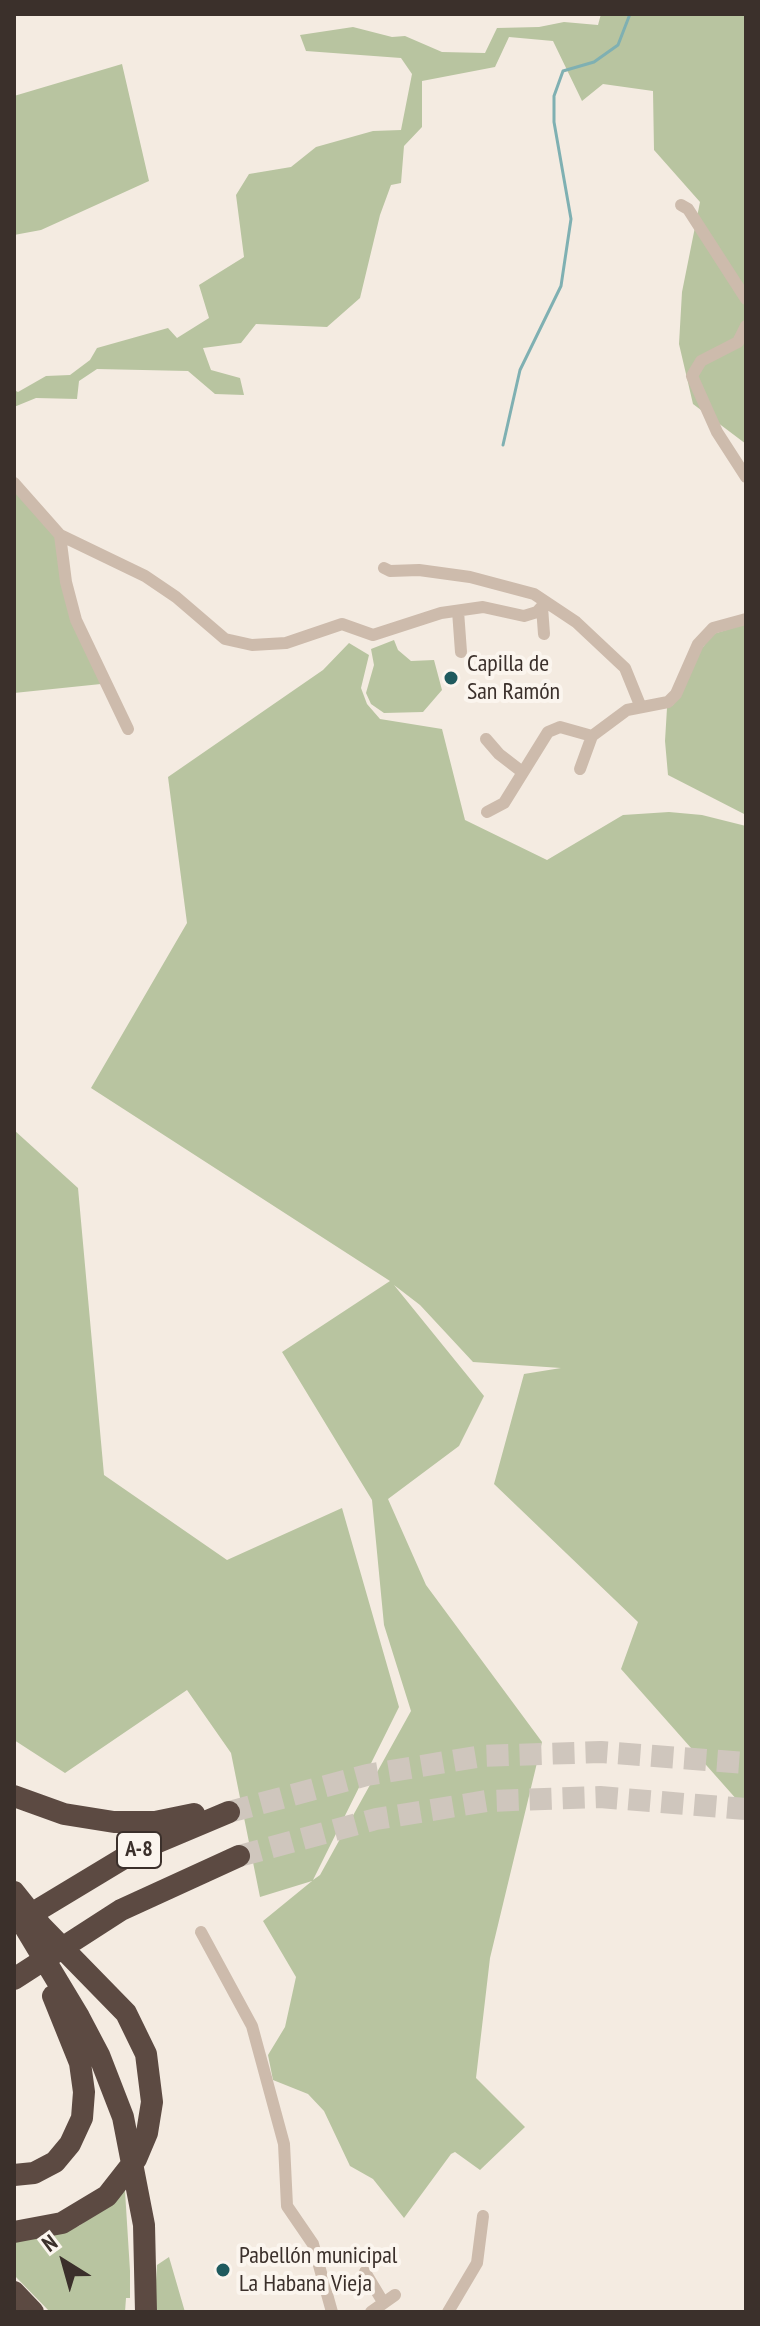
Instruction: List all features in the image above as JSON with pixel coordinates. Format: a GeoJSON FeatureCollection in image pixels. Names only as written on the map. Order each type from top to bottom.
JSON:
{"type":"FeatureCollection","features":[{"type":"Feature","properties":{"kind":"highway","name":"A-8"},"geometry":{"type":"LineString","coordinates":[[14,1796],[64,1814],[114,1822],[173,1820],[228,1809],[134,1852],[14,1926]]}},
{"type":"Feature","properties":{"kind":"highway","name":"A-8"},"geometry":{"type":"LineString","coordinates":[[23,1978],[85,1931],[162,1889],[239,1856]]}},
{"type":"Feature","properties":{"kind":"highway"},"geometry":{"type":"LineString","coordinates":[[14,1892],[42,1927],[126,2013],[146,2054],[151,2085],[150,2119],[136,2159],[111,2193],[71,2219],[14,2232]]}},
{"type":"Feature","properties":{"kind":"highway"},"geometry":{"type":"LineString","coordinates":[[14,1908],[99,2055],[123,2117],[144,2225],[146,2312]]}},
{"type":"Feature","properties":{"kind":"highway"},"geometry":{"type":"LineString","coordinates":[[14,1926],[23,1978],[80,2063],[84,2092],[82,2118],[70,2144],[55,2162],[34,2173],[14,2175]]}},
{"type":"Feature","properties":{"kind":"highway"},"geometry":{"type":"LineString","coordinates":[[23,1978],[88,2049],[118,2133],[135,2235],[136,2312]]}},
{"type":"Feature","properties":{"kind":"highway"},"geometry":{"type":"LineString","coordinates":[[14,2292],[33,2312]]}},
{"type":"Feature","properties":{"kind":"street"},"geometry":{"type":"LineString","coordinates":[[681,205],[688,209],[746,299]]}},
{"type":"Feature","properties":{"kind":"street"},"geometry":{"type":"LineString","coordinates":[[746,326],[738,342],[701,361],[692,376],[717,432],[746,477]]}},
{"type":"Feature","properties":{"kind":"street"},"geometry":{"type":"LineString","coordinates":[[14,483],[60,535],[145,576],[176,597],[225,639],[252,645],[286,643],[342,624],[373,635],[411,621],[458,611],[491,607],[524,616],[543,605]]}},
{"type":"Feature","properties":{"kind":"street"},"geometry":{"type":"LineString","coordinates":[[60,535],[66,582],[76,620],[128,729]]}},
{"type":"Feature","properties":{"kind":"street"},"geometry":{"type":"LineString","coordinates":[[384,568],[470,577],[534,594],[543,605],[576,622],[625,668],[640,705]]}},
{"type":"Feature","properties":{"kind":"street"},"geometry":{"type":"LineString","coordinates":[[543,605],[544,634]]}},
{"type":"Feature","properties":{"kind":"street"},"geometry":{"type":"LineString","coordinates":[[458,611],[461,652]]}},
{"type":"Feature","properties":{"kind":"street"},"geometry":{"type":"LineString","coordinates":[[580,769],[592,736],[627,710],[640,705],[662,706],[668,702],[676,694],[698,644],[713,628],[746,619]]}},
{"type":"Feature","properties":{"kind":"street"},"geometry":{"type":"LineString","coordinates":[[487,812],[504,803],[543,737],[554,728],[567,727],[592,736]]}},
{"type":"Feature","properties":{"kind":"street"},"geometry":{"type":"LineString","coordinates":[[486,739],[521,771]]}},
{"type":"Feature","properties":{"kind":"street"},"geometry":{"type":"LineString","coordinates":[[201,1932],[252,2026],[284,2144],[287,2206],[313,2244],[332,2312]]}},
{"type":"Feature","properties":{"kind":"street"},"geometry":{"type":"LineString","coordinates":[[448,2312],[477,2263],[483,2216]]}},
{"type":"Feature","properties":{"kind":"street"},"geometry":{"type":"LineString","coordinates":[[365,2272],[383,2302]]}},
{"type":"Feature","properties":{"kind":"street"},"geometry":{"type":"LineString","coordinates":[[371,2312],[395,2295]]}},
{"type":"Feature","properties":{"kind":"green space"},"geometry":{"type":"Polygon","coordinates":[[[601,14],[746,14],[746,444],[693,404],[679,344],[682,292],[700,202],[654,150],[653,91],[603,84],[582,101],[553,41],[509,37],[495,67],[422,81],[422,127],[404,146],[401,183],[391,185],[380,215],[360,298],[327,327],[256,324],[241,343],[203,348],[211,370],[240,378],[244,395],[215,394],[188,371],[97,369],[79,381],[77,399],[36,398],[14,407],[14,390],[18,392],[46,376],[70,375],[90,360],[97,348],[168,328],[177,338],[209,318],[199,285],[244,257],[236,195],[249,174],[291,167],[316,147],[373,131],[401,130],[412,74],[401,58],[306,51],[300,35],[353,27],[392,37],[405,36],[442,52],[485,53],[497,28],[539,27],[564,22],[598,25],[601,14]]]}},
{"type":"Feature","properties":{"kind":"green space"},"geometry":{"type":"Polygon","coordinates":[[[122,64],[149,181],[41,230],[14,235],[14,96],[122,64]]]}},
{"type":"Feature","properties":{"kind":"green space"},"geometry":{"type":"Polygon","coordinates":[[[14,489],[55,537],[101,684],[14,693],[14,489]]]}},
{"type":"Feature","properties":{"kind":"green space"},"geometry":{"type":"Polygon","coordinates":[[[746,624],[746,815],[668,775],[665,741],[667,708],[673,705],[696,656],[713,634],[746,624]]]}},
{"type":"Feature","properties":{"kind":"green space"},"geometry":{"type":"Polygon","coordinates":[[[394,640],[398,650],[411,661],[434,660],[442,690],[423,712],[384,713],[371,704],[366,693],[374,665],[371,649],[394,640]]]}},
{"type":"Feature","properties":{"kind":"green space"},"geometry":{"type":"Polygon","coordinates":[[[349,643],[369,655],[361,688],[367,704],[380,719],[442,729],[465,820],[547,860],[623,815],[669,812],[702,815],[746,826],[746,1810],[621,1669],[638,1622],[494,1484],[524,1374],[561,1368],[473,1362],[420,1305],[394,1285],[484,1396],[459,1446],[388,1499],[426,1585],[542,1742],[490,1958],[476,2078],[525,2127],[480,2170],[455,2152],[451,2154],[404,2218],[373,2179],[350,2166],[324,2111],[308,2094],[273,2080],[268,2055],[285,2027],[296,1977],[263,1921],[312,1881],[260,1897],[231,1753],[187,1690],[65,1773],[14,1740],[14,1130],[78,1188],[104,1475],[227,1560],[342,1508],[399,1707],[313,1880],[320,1875],[411,1711],[384,1625],[372,1500],[282,1352],[390,1281],[91,1088],[187,923],[168,777],[323,670],[349,643]]]}},
{"type":"Feature","properties":{"kind":"green space"},"geometry":{"type":"Polygon","coordinates":[[[125,2191],[130,2298],[126,2298],[125,2312],[50,2312],[14,2275],[14,2241],[79,2226],[125,2191]]]}},
{"type":"Feature","properties":{"kind":"green space"},"geometry":{"type":"Polygon","coordinates":[[[169,2257],[185,2312],[154,2312],[157,2265],[169,2257]]]}},
{"type":"Feature","properties":{"kind":"waterway"},"geometry":{"type":"LineString","coordinates":[[503,445],[520,370],[561,286],[571,219],[554,122],[554,96],[563,71],[594,62],[618,45],[630,14]]}},
{"type":"Feature","properties":{"kind":"tunnel"},"geometry":{"type":"LineString","coordinates":[[229,1812],[367,1775],[482,1756],[601,1752],[746,1763]]}},
{"type":"Feature","properties":{"kind":"tunnel"},"geometry":{"type":"LineString","coordinates":[[239,1856],[376,1819],[487,1801],[600,1797],[746,1809]]}},
{"type":"Feature","properties":{"kind":"place","name":"Capilla de San Ramón"},"geometry":{"type":"Point","coordinates":[451,678]}},
{"type":"Feature","properties":{"kind":"place","name":"Pabellón municipal La Habana Vieja"},"geometry":{"type":"Point","coordinates":[223,2270]}}]}
